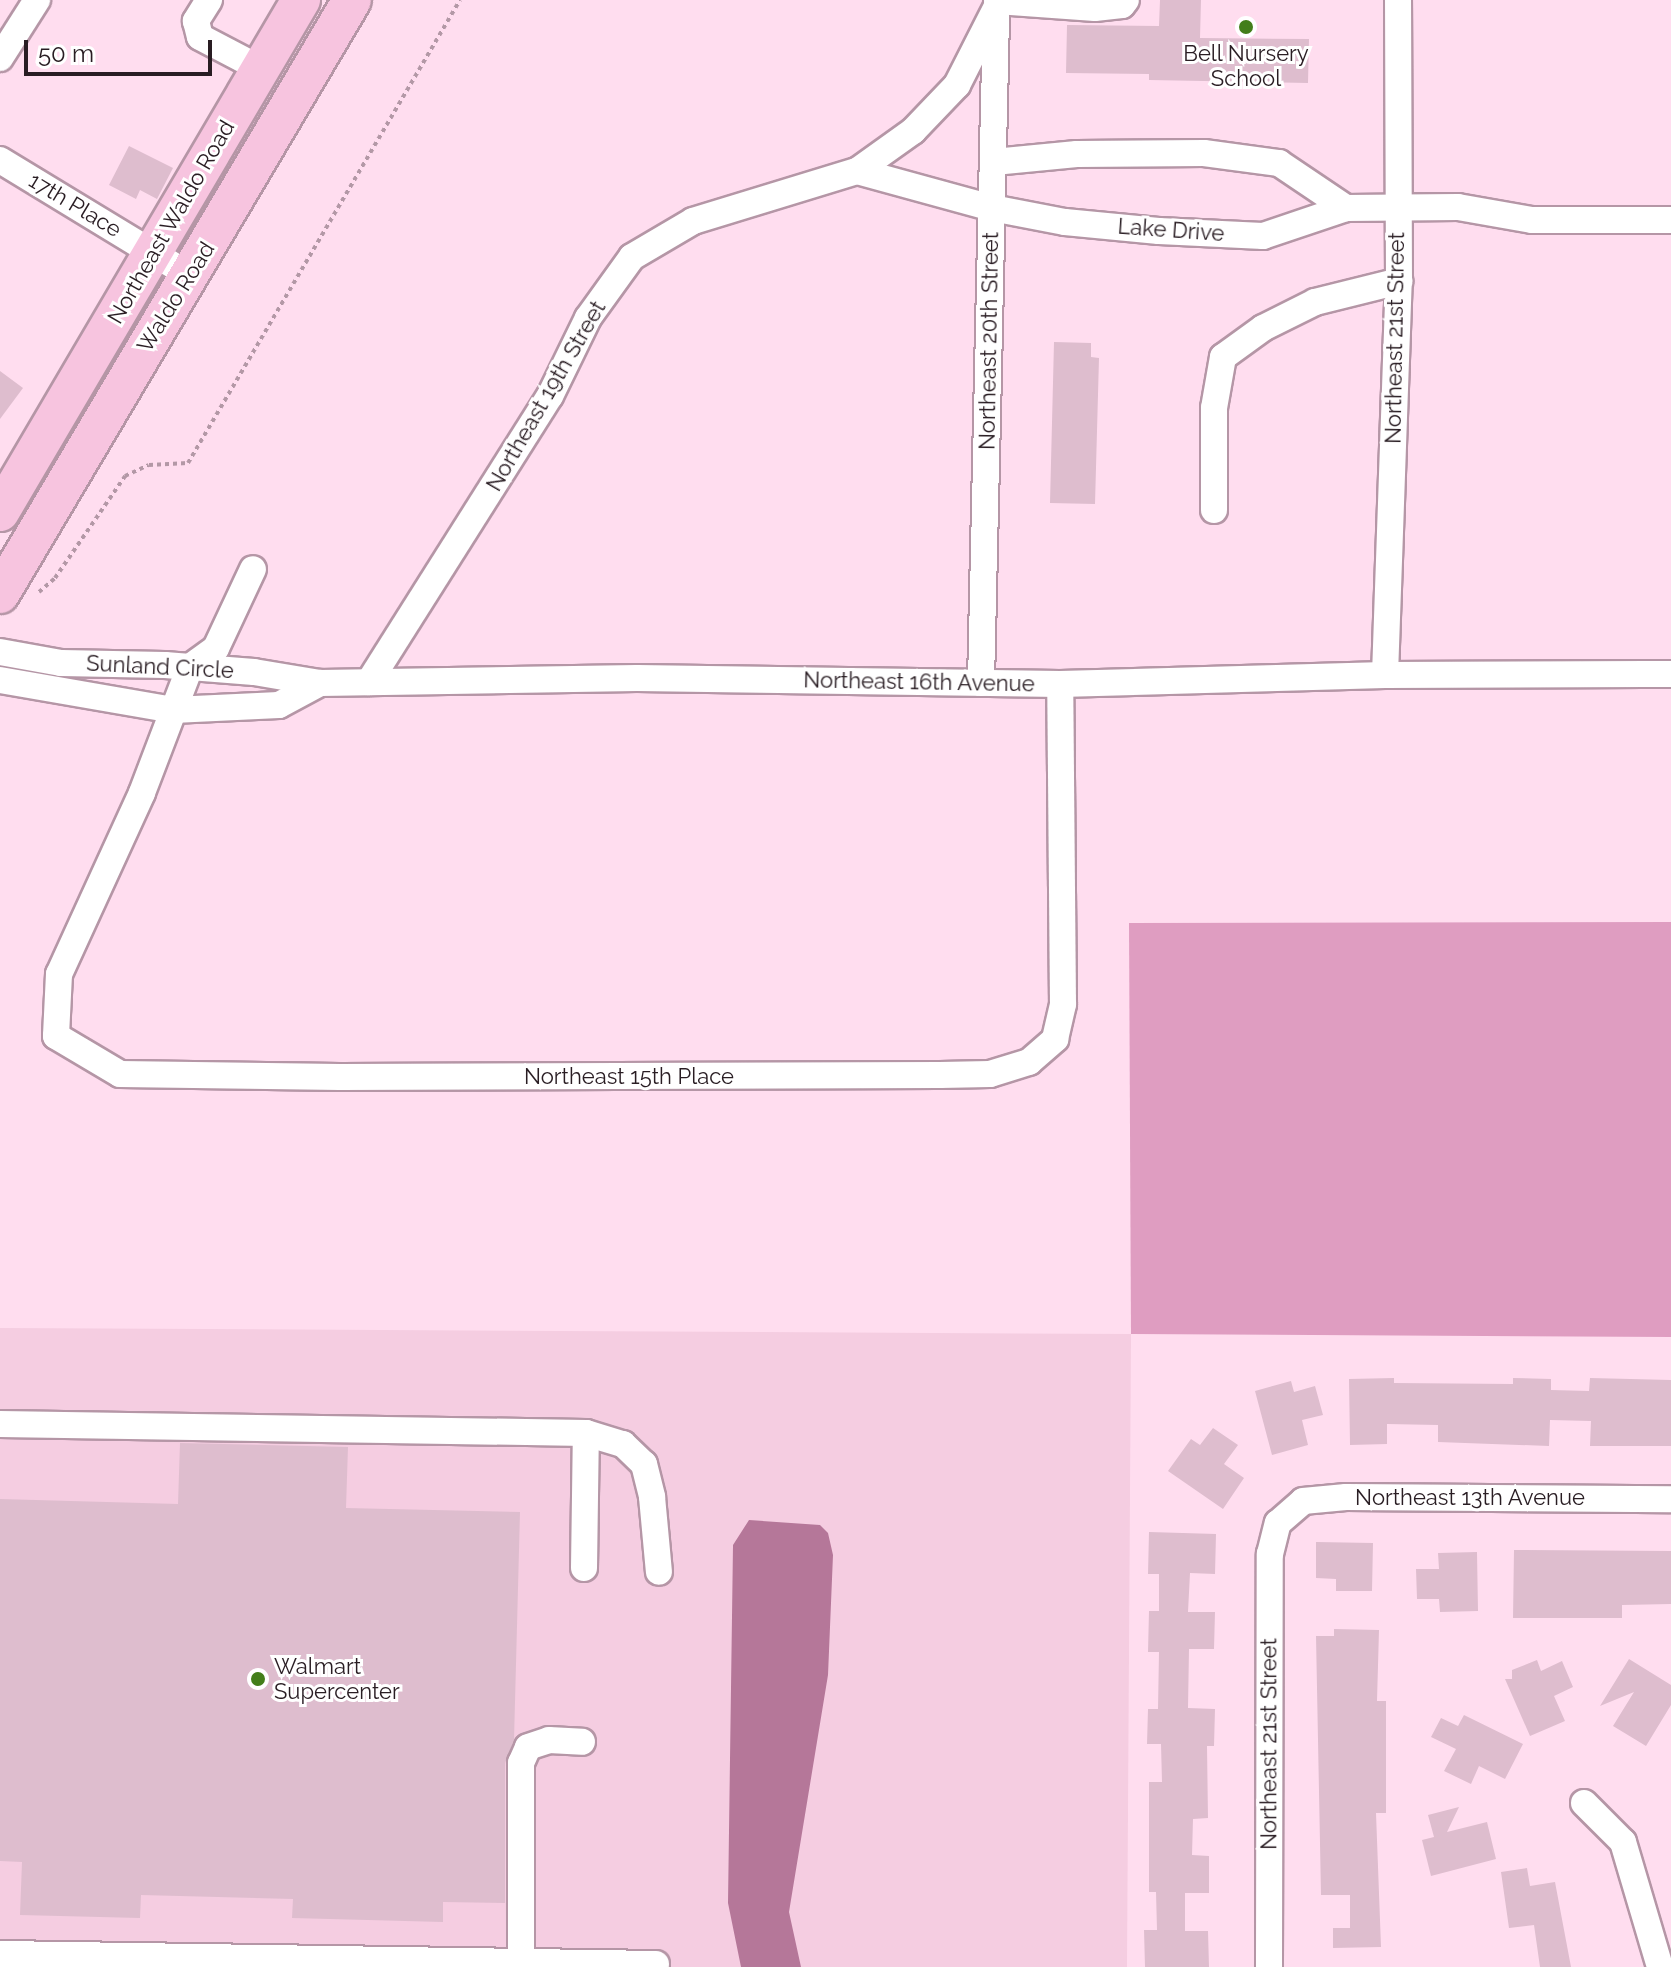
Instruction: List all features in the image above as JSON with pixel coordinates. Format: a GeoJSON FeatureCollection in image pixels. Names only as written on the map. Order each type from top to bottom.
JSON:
{"type":"FeatureCollection","features":[{"type":"Feature","properties":{"kind":"highway","name":"Northeast Waldo Road"},"geometry":{"type":"LineString","coordinates":[[2,506],[301,0]]}},
{"type":"Feature","properties":{"kind":"highway","name":"Waldo Road"},"geometry":{"type":"LineString","coordinates":[[16,597],[134,365],[191,276],[352,0]]}},
{"type":"Feature","properties":{"kind":"street"},"geometry":{"type":"LineString","coordinates":[[0,58],[37,0]]}},
{"type":"Feature","properties":{"kind":"street"},"geometry":{"type":"LineString","coordinates":[[209,0],[196,21],[200,37],[261,69]]}},
{"type":"Feature","properties":{"kind":"street"},"geometry":{"type":"LineString","coordinates":[[997,3],[1095,8],[1122,5],[1126,0]]}},
{"type":"Feature","properties":{"kind":"street","name":"Northeast 21st Street"},"geometry":{"type":"LineString","coordinates":[[1385,675],[1399,281],[1398,0]]}},
{"type":"Feature","properties":{"kind":"street","name":"Northeast 20th Street"},"geometry":{"type":"LineString","coordinates":[[981,683],[997,3]]}},
{"type":"Feature","properties":{"kind":"street","name":"Northeast 19th Street"},"geometry":{"type":"LineString","coordinates":[[369,682],[550,396],[588,318],[632,257],[693,221],[857,171],[913,131],[957,85],[997,3]]}},
{"type":"Feature","properties":{"kind":"street"},"geometry":{"type":"LineString","coordinates":[[994,162],[1077,154],[1204,153],[1279,163],[1346,208]]}},
{"type":"Feature","properties":{"kind":"street","name":"17th Place"},"geometry":{"type":"LineString","coordinates":[[0,160],[191,276]]}},
{"type":"Feature","properties":{"kind":"street","name":"Lake Drive"},"geometry":{"type":"LineString","coordinates":[[857,171],[992,208],[1065,222],[1263,236],[1346,208],[1397,206],[1458,207],[1532,220],[1671,220]]}},
{"type":"Feature","properties":{"kind":"street"},"geometry":{"type":"LineString","coordinates":[[1214,510],[1214,408],[1223,357],[1263,328],[1315,302],[1399,281]]}},
{"type":"Feature","properties":{"kind":"street"},"geometry":{"type":"LineString","coordinates":[[173,710],[190,667],[216,648],[253,569]]}},
{"type":"Feature","properties":{"kind":"street","name":"Sunland Circle"},"geometry":{"type":"LineString","coordinates":[[0,652],[61,663],[190,667],[320,683]]}},
{"type":"Feature","properties":{"kind":"street","name":"Northeast 16th Avenue"},"geometry":{"type":"LineString","coordinates":[[173,710],[279,705],[320,683],[637,678],[1060,684],[1385,675],[1671,674]]}},
{"type":"Feature","properties":{"kind":"street","name":"Sunland Circle"},"geometry":{"type":"LineString","coordinates":[[0,680],[173,710]]}},
{"type":"Feature","properties":{"kind":"street","name":"Northeast 15th Place"},"geometry":{"type":"LineString","coordinates":[[173,710],[120,840],[59,974],[56,1036],[120,1074],[340,1077],[990,1074],[1029,1062],[1055,1039],[1063,1004],[1060,684]]}},
{"type":"Feature","properties":{"kind":"street"},"geometry":{"type":"LineString","coordinates":[[0,1424],[586,1433],[623,1444],[644,1464],[652,1497],[659,1572]]}},
{"type":"Feature","properties":{"kind":"street"},"geometry":{"type":"LineString","coordinates":[[584,1568],[586,1433]]}},
{"type":"Feature","properties":{"kind":"street","name":"Northeast 13th Avenue"},"geometry":{"type":"LineString","coordinates":[[1278,1523],[1303,1501],[1346,1497],[1671,1499]]}},
{"type":"Feature","properties":{"kind":"street","name":"Northeast 21st Street"},"geometry":{"type":"LineString","coordinates":[[1269,1967],[1270,1554],[1278,1523]]}},
{"type":"Feature","properties":{"kind":"street"},"geometry":{"type":"LineString","coordinates":[[521,1962],[521,1763],[528,1747],[549,1740],[582,1742]]}},
{"type":"Feature","properties":{"kind":"street"},"geometry":{"type":"LineString","coordinates":[[1584,1803],[1623,1842],[1660,1967]]}},
{"type":"Feature","properties":{"kind":"street"},"geometry":{"type":"LineString","coordinates":[[0,1954],[205,1962],[656,1964]]}},
{"type":"Feature","properties":{"kind":"path"},"geometry":{"type":"LineString","coordinates":[[16,597],[55,578],[125,476],[149,465],[188,463],[460,0]]}},
{"type":"Feature","properties":{"kind":"shaded area"},"geometry":{"type":"Polygon","coordinates":[[[1671,922],[1671,1337],[1131,1334],[1129,923],[1671,922]]]}},
{"type":"Feature","properties":{"kind":"shaded area"},"geometry":{"type":"Polygon","coordinates":[[[0,1328],[1131,1334],[1127,1967],[0,1967],[0,1328]]]}},
{"type":"Feature","properties":{"kind":"shaded area"},"geometry":{"type":"Polygon","coordinates":[[[749,1520],[820,1525],[828,1533],[833,1555],[828,1675],[789,1912],[801,1967],[741,1967],[728,1903],[733,1545],[749,1520]]]}},
{"type":"Feature","properties":{"kind":"building"},"geometry":{"type":"Polygon","coordinates":[[[1160,0],[1201,0],[1200,38],[1309,39],[1308,83],[1149,80],[1149,74],[1066,73],[1067,25],[1159,26],[1160,0]]]}},
{"type":"Feature","properties":{"kind":"building"},"geometry":{"type":"Polygon","coordinates":[[[129,146],[173,168],[157,199],[140,190],[136,199],[109,185],[129,146]]]}},
{"type":"Feature","properties":{"kind":"building"},"geometry":{"type":"Polygon","coordinates":[[[1054,342],[1091,343],[1091,357],[1099,358],[1095,504],[1050,503],[1054,342]]]}},
{"type":"Feature","properties":{"kind":"building"},"geometry":{"type":"Polygon","coordinates":[[[0,371],[23,388],[0,419],[0,371]]]}},
{"type":"Feature","properties":{"kind":"building"},"geometry":{"type":"Polygon","coordinates":[[[1394,1378],[1394,1383],[1513,1384],[1513,1378],[1551,1379],[1551,1390],[1589,1391],[1590,1378],[1671,1380],[1671,1446],[1590,1446],[1591,1421],[1550,1420],[1549,1446],[1438,1442],[1438,1425],[1387,1424],[1387,1444],[1350,1445],[1349,1379],[1394,1378]]]}},
{"type":"Feature","properties":{"kind":"building"},"geometry":{"type":"Polygon","coordinates":[[[1291,1381],[1294,1392],[1315,1386],[1323,1415],[1302,1420],[1308,1445],[1272,1455],[1255,1391],[1291,1381]]]}},
{"type":"Feature","properties":{"kind":"building"},"geometry":{"type":"Polygon","coordinates":[[[1213,1428],[1238,1445],[1224,1464],[1244,1478],[1223,1509],[1168,1471],[1191,1439],[1200,1445],[1213,1428]]]}},
{"type":"Feature","properties":{"kind":"building","name":"Walmart Supercenter"},"geometry":{"type":"Polygon","coordinates":[[[180,1443],[348,1447],[346,1508],[520,1512],[514,1740],[505,1763],[505,1903],[443,1902],[443,1922],[292,1918],[293,1899],[141,1895],[140,1918],[20,1915],[22,1862],[0,1861],[0,1499],[178,1504],[180,1443]]]}},
{"type":"Feature","properties":{"kind":"building"},"geometry":{"type":"Polygon","coordinates":[[[1149,1532],[1216,1534],[1215,1574],[1190,1573],[1188,1612],[1215,1612],[1214,1649],[1189,1649],[1188,1708],[1215,1709],[1214,1746],[1207,1746],[1208,1818],[1193,1819],[1192,1855],[1209,1856],[1209,1893],[1185,1893],[1185,1931],[1208,1931],[1209,1967],[1145,1967],[1144,1930],[1157,1930],[1156,1892],[1149,1892],[1149,1782],[1162,1782],[1161,1744],[1147,1744],[1148,1709],[1158,1709],[1159,1652],[1148,1652],[1149,1611],[1159,1611],[1159,1574],[1148,1574],[1149,1532]]]}},
{"type":"Feature","properties":{"kind":"building"},"geometry":{"type":"Polygon","coordinates":[[[1316,1542],[1373,1543],[1372,1591],[1336,1591],[1336,1579],[1316,1578],[1316,1542]]]}},
{"type":"Feature","properties":{"kind":"building"},"geometry":{"type":"Polygon","coordinates":[[[1514,1550],[1671,1551],[1671,1604],[1622,1605],[1622,1618],[1513,1618],[1514,1550]]]}},
{"type":"Feature","properties":{"kind":"building"},"geometry":{"type":"Polygon","coordinates":[[[1477,1552],[1478,1611],[1440,1612],[1439,1599],[1417,1599],[1416,1569],[1439,1569],[1438,1553],[1477,1552]]]}},
{"type":"Feature","properties":{"kind":"building"},"geometry":{"type":"Polygon","coordinates":[[[1334,1629],[1379,1630],[1377,1701],[1386,1701],[1386,1813],[1376,1813],[1381,1947],[1333,1948],[1333,1928],[1350,1928],[1350,1895],[1321,1895],[1316,1636],[1334,1636],[1334,1629]]]}},
{"type":"Feature","properties":{"kind":"building"},"geometry":{"type":"Polygon","coordinates":[[[1629,1659],[1671,1685],[1671,1705],[1646,1746],[1613,1726],[1634,1692],[1600,1706],[1629,1659]]]}},
{"type":"Feature","properties":{"kind":"building"},"geometry":{"type":"Polygon","coordinates":[[[1537,1660],[1541,1671],[1562,1661],[1573,1687],[1554,1696],[1565,1721],[1530,1736],[1505,1679],[1512,1679],[1512,1670],[1537,1660]]]}},
{"type":"Feature","properties":{"kind":"building"},"geometry":{"type":"Polygon","coordinates":[[[1464,1715],[1523,1744],[1505,1779],[1479,1766],[1471,1784],[1444,1771],[1456,1749],[1431,1737],[1441,1718],[1458,1726],[1464,1715]]]}},
{"type":"Feature","properties":{"kind":"building"},"geometry":{"type":"Polygon","coordinates":[[[1459,1807],[1447,1832],[1487,1822],[1496,1859],[1431,1876],[1422,1840],[1434,1837],[1428,1815],[1459,1807]]]}},
{"type":"Feature","properties":{"kind":"building"},"geometry":{"type":"Polygon","coordinates":[[[1527,1868],[1530,1886],[1555,1882],[1571,1967],[1540,1967],[1534,1925],[1509,1928],[1501,1872],[1527,1868]]]}},
{"type":"Feature","properties":{"kind":"place","name":"Bell Nursery School"},"geometry":{"type":"Point","coordinates":[1246,27]}},
{"type":"Feature","properties":{"kind":"place","name":"Walmart Supercenter"},"geometry":{"type":"Point","coordinates":[258,1679]}}]}
